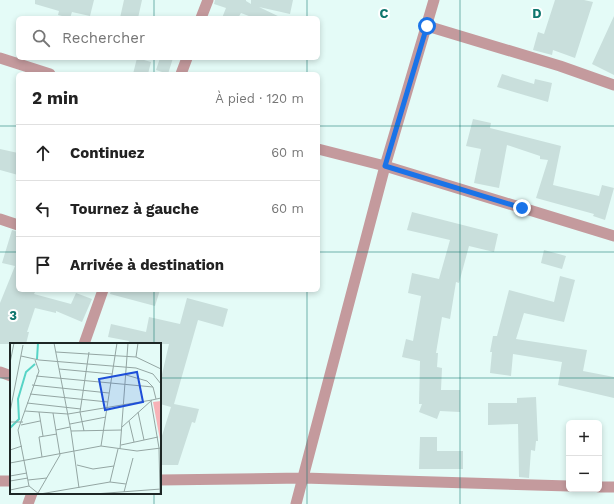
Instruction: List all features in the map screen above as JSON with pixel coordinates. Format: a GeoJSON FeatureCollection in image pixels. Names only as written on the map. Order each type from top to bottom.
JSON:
{"type":"FeatureCollection","features":[{"type":"Feature","properties":{"kind":"street"},"geometry":{"type":"LineString","coordinates":[[202,16],[208,0]]}},
{"type":"Feature","properties":{"kind":"street"},"geometry":{"type":"LineString","coordinates":[[296,504],[385,166],[434,0]]}},
{"type":"Feature","properties":{"kind":"street"},"geometry":{"type":"LineString","coordinates":[[427,26],[560,66],[614,85]]}},
{"type":"Feature","properties":{"kind":"street"},"geometry":{"type":"LineString","coordinates":[[0,58],[44,72]]}},
{"type":"Feature","properties":{"kind":"street"},"geometry":{"type":"LineString","coordinates":[[182,72],[186,60]]}},
{"type":"Feature","properties":{"kind":"street"},"geometry":{"type":"LineString","coordinates":[[320,150],[385,166],[614,236]]}},
{"type":"Feature","properties":{"kind":"street"},"geometry":{"type":"LineString","coordinates":[[0,220],[16,224]]}},
{"type":"Feature","properties":{"kind":"street"},"geometry":{"type":"LineString","coordinates":[[84,343],[103,292]]}},
{"type":"Feature","properties":{"kind":"street"},"geometry":{"type":"LineString","coordinates":[[0,372],[10,376]]}},
{"type":"Feature","properties":{"kind":"street"},"geometry":{"type":"LineString","coordinates":[[161,480],[303,478],[566,486]]}},
{"type":"Feature","properties":{"kind":"street"},"geometry":{"type":"LineString","coordinates":[[602,487],[614,487]]}},
{"type":"Feature","properties":{"kind":"street"},"geometry":{"type":"LineString","coordinates":[[28,504],[32,494]]}},
{"type":"Feature","properties":{"kind":"building"},"geometry":{"type":"Polygon","coordinates":[[[35,0],[94,0],[90,16],[72,12],[71,16],[62,16],[58,15],[59,11],[35,4],[35,0]]]}},
{"type":"Feature","properties":{"kind":"building"},"geometry":{"type":"Polygon","coordinates":[[[124,0],[142,0],[138,16],[120,16],[124,0]]]}},
{"type":"Feature","properties":{"kind":"building"},"geometry":{"type":"Polygon","coordinates":[[[215,0],[246,0],[251,4],[251,0],[293,0],[290,14],[259,7],[278,16],[249,16],[241,13],[239,16],[223,16],[226,8],[214,4],[215,0]]]}},
{"type":"Feature","properties":{"kind":"building"},"geometry":{"type":"Polygon","coordinates":[[[555,0],[584,0],[593,2],[575,58],[553,50],[552,55],[533,50],[538,32],[544,34],[555,0]]]}},
{"type":"Feature","properties":{"kind":"building"},"geometry":{"type":"Polygon","coordinates":[[[614,16],[614,75],[592,64],[614,16]]]}},
{"type":"Feature","properties":{"kind":"building"},"geometry":{"type":"Polygon","coordinates":[[[136,60],[151,62],[148,72],[134,72],[136,60]]]}},
{"type":"Feature","properties":{"kind":"building"},"geometry":{"type":"Polygon","coordinates":[[[159,60],[172,60],[169,72],[156,70],[159,60]]]}},
{"type":"Feature","properties":{"kind":"building"},"geometry":{"type":"Polygon","coordinates":[[[502,74],[534,84],[535,79],[552,83],[548,102],[497,87],[502,74]]]}},
{"type":"Feature","properties":{"kind":"building"},"geometry":{"type":"Polygon","coordinates":[[[473,119],[491,123],[490,128],[561,146],[553,185],[599,196],[602,185],[614,188],[605,220],[593,216],[594,214],[536,198],[548,160],[540,159],[540,156],[507,145],[499,188],[474,183],[481,149],[466,146],[473,119]]]}},
{"type":"Feature","properties":{"kind":"building"},"geometry":{"type":"Polygon","coordinates":[[[0,149],[16,153],[16,174],[0,170],[0,149]]]}},
{"type":"Feature","properties":{"kind":"building"},"geometry":{"type":"Polygon","coordinates":[[[412,212],[498,234],[494,252],[469,246],[459,283],[456,282],[450,319],[442,317],[436,353],[438,353],[437,367],[442,368],[441,390],[460,390],[460,412],[440,411],[437,419],[419,412],[422,404],[419,404],[420,361],[402,357],[406,339],[413,341],[421,296],[408,293],[412,273],[439,279],[450,240],[407,230],[412,212]]]}},
{"type":"Feature","properties":{"kind":"building"},"geometry":{"type":"Polygon","coordinates":[[[12,230],[16,231],[16,292],[35,292],[34,294],[71,304],[76,293],[92,299],[82,322],[56,311],[56,313],[35,308],[27,332],[29,332],[26,343],[0,344],[0,303],[15,266],[2,263],[12,230]]]}},
{"type":"Feature","properties":{"kind":"building"},"geometry":{"type":"Polygon","coordinates":[[[544,250],[566,256],[562,269],[541,263],[544,250]]]}},
{"type":"Feature","properties":{"kind":"building"},"geometry":{"type":"Polygon","coordinates":[[[560,276],[575,280],[564,322],[524,313],[516,339],[587,350],[583,371],[614,377],[614,398],[558,385],[562,362],[513,354],[511,376],[490,373],[492,352],[490,352],[493,336],[497,336],[509,290],[554,302],[560,276]]]}},
{"type":"Feature","properties":{"kind":"building"},"geometry":{"type":"Polygon","coordinates":[[[110,292],[159,292],[155,306],[110,294],[110,292]]]}},
{"type":"Feature","properties":{"kind":"building"},"geometry":{"type":"Polygon","coordinates":[[[187,298],[228,309],[223,327],[198,320],[174,404],[199,409],[195,423],[192,422],[178,465],[161,465],[161,439],[171,407],[161,404],[161,379],[169,344],[128,343],[129,341],[108,337],[111,324],[146,332],[149,317],[180,324],[187,298]]]}},
{"type":"Feature","properties":{"kind":"building"},"geometry":{"type":"Polygon","coordinates":[[[536,397],[538,441],[536,441],[535,451],[531,450],[529,478],[519,477],[518,424],[488,425],[488,403],[517,403],[517,398],[536,397]]]}},
{"type":"Feature","properties":{"kind":"building"},"geometry":{"type":"Polygon","coordinates":[[[420,437],[437,437],[437,451],[463,451],[463,469],[419,469],[420,437]]]}},
{"type":"Feature","properties":{"kind":"route"},"geometry":{"type":"LineString","coordinates":[[427,26],[385,166],[522,208]]}}]}
